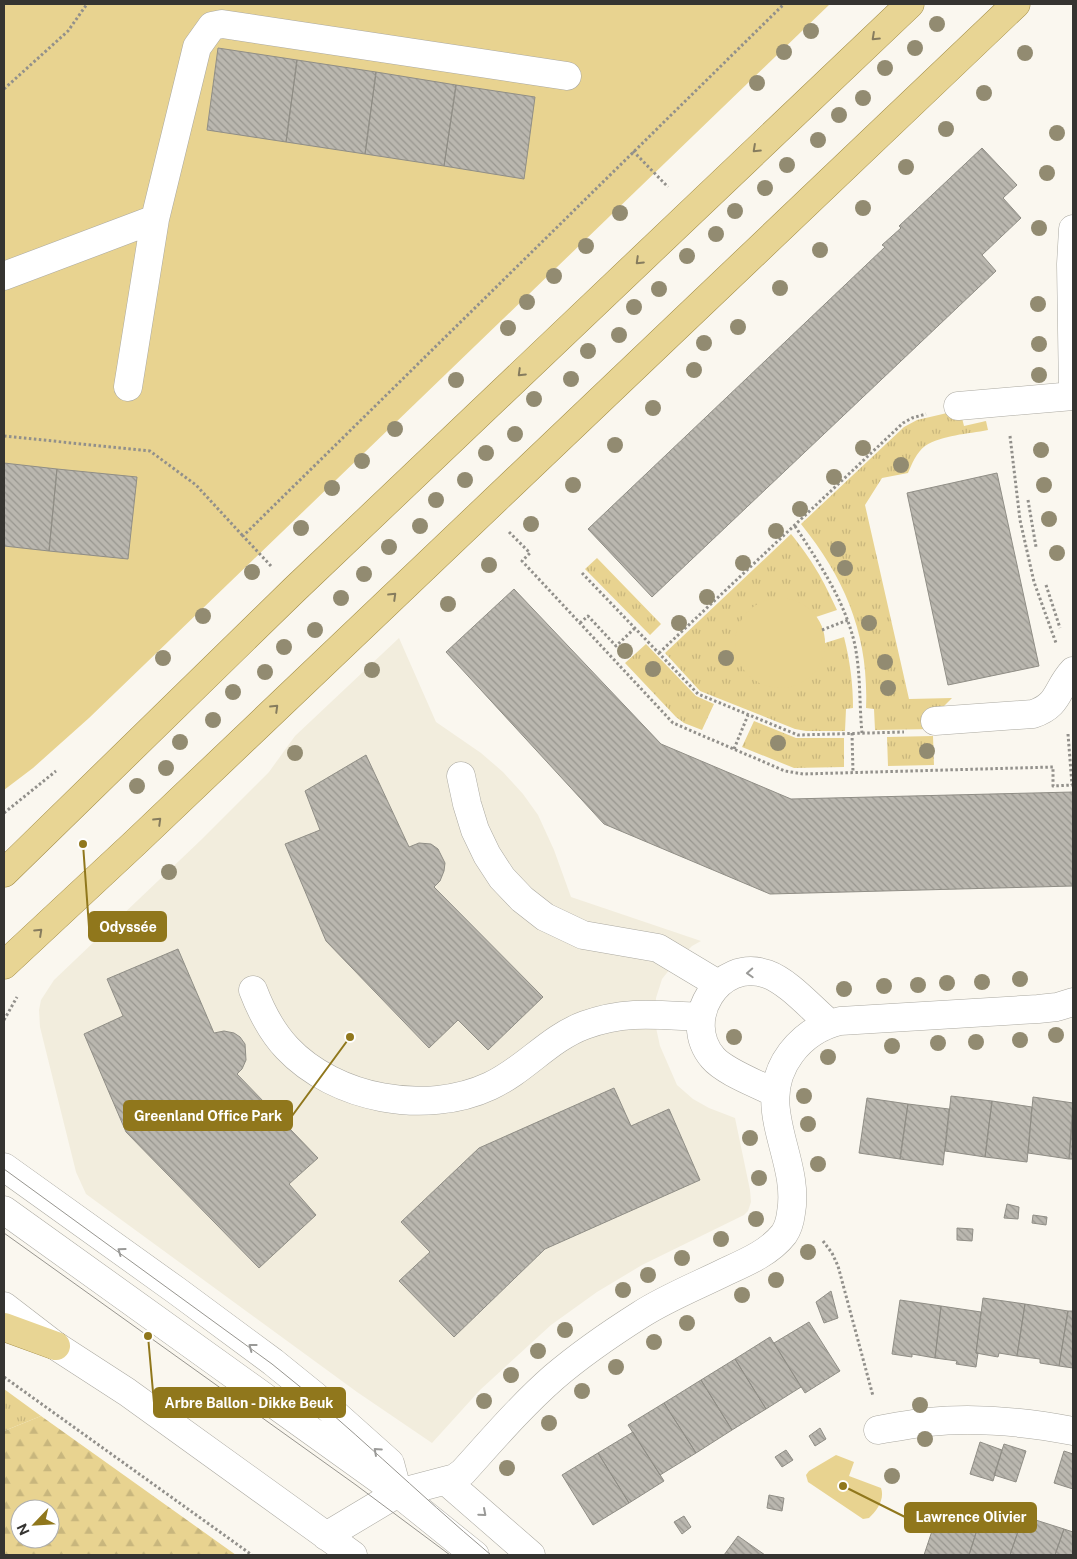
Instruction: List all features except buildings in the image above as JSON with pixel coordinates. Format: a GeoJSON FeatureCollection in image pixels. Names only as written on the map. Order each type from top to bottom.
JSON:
{"type":"FeatureCollection","features":[{"type":"Feature","properties":{"kind":"main road"},"geometry":{"type":"LineString","coordinates":[[4,873],[294,590],[910,4]]}},
{"type":"Feature","properties":{"kind":"main road"},"geometry":{"type":"LineString","coordinates":[[4,965],[136,842],[1016,4]]}},
{"type":"Feature","properties":{"kind":"main road"},"geometry":{"type":"LineString","coordinates":[[4,1327],[56,1346]]}},
{"type":"Feature","properties":{"kind":"street"},"geometry":{"type":"LineString","coordinates":[[128,387],[155,219],[197,46],[212,26],[222,24],[567,76]]}},
{"type":"Feature","properties":{"kind":"street"},"geometry":{"type":"LineString","coordinates":[[4,276],[155,219]]}},
{"type":"Feature","properties":{"kind":"street"},"geometry":{"type":"LineString","coordinates":[[958,406],[1073,395],[1071,264],[1073,229]]}},
{"type":"Feature","properties":{"kind":"street"},"geometry":{"type":"LineString","coordinates":[[1073,671],[1073,683]]}},
{"type":"Feature","properties":{"kind":"street"},"geometry":{"type":"LineString","coordinates":[[935,721],[1033,714],[1043,711],[1052,704],[1073,671]]}},
{"type":"Feature","properties":{"kind":"street"},"geometry":{"type":"LineString","coordinates":[[461,776],[475,830],[487,855],[502,878],[522,900],[545,918],[583,934],[658,948],[718,984]]}},
{"type":"Feature","properties":{"kind":"street"},"geometry":{"type":"LineString","coordinates":[[776,1093],[724,1068],[713,1058],[705,1046],[700,1032],[701,1017],[704,1005],[710,994],[718,984],[732,976],[748,972],[765,973],[780,980],[829,1024]]}},
{"type":"Feature","properties":{"kind":"street"},"geometry":{"type":"LineString","coordinates":[[253,990],[272,1030],[287,1048],[309,1067],[334,1082],[365,1093],[413,1101],[441,1100],[466,1095],[491,1086],[512,1074],[563,1035],[584,1025],[606,1018],[628,1014],[701,1017]]}},
{"type":"Feature","properties":{"kind":"street"},"geometry":{"type":"LineString","coordinates":[[326,1536],[398,1493],[446,1481],[463,1472],[531,1399],[581,1356],[642,1314],[750,1261],[784,1234],[790,1223],[792,1190],[776,1119],[776,1093],[779,1074],[789,1056],[800,1042],[816,1030],[840,1021],[1038,1009],[1057,1007],[1073,1002]]}},
{"type":"Feature","properties":{"kind":"street"},"geometry":{"type":"LineString","coordinates":[[4,1167],[177,1291],[315,1396],[390,1463],[398,1493]]}},
{"type":"Feature","properties":{"kind":"street"},"geometry":{"type":"LineString","coordinates":[[4,1210],[398,1493],[475,1555]]}},
{"type":"Feature","properties":{"kind":"street"},"geometry":{"type":"LineString","coordinates":[[4,1306],[56,1346],[127,1392],[354,1555]]}},
{"type":"Feature","properties":{"kind":"street"},"geometry":{"type":"LineString","coordinates":[[878,1430],[928,1422],[957,1421],[1013,1422],[1073,1431]]}},
{"type":"Feature","properties":{"kind":"street"},"geometry":{"type":"LineString","coordinates":[[446,1481],[531,1555]]}},
{"type":"Feature","properties":{"kind":"path"},"geometry":{"type":"LineString","coordinates":[[4,89],[68,31],[87,4]]}},
{"type":"Feature","properties":{"kind":"path"},"geometry":{"type":"LineString","coordinates":[[243,536],[633,150],[784,4]]}},
{"type":"Feature","properties":{"kind":"path"},"geometry":{"type":"LineString","coordinates":[[633,150],[692,210]]}},
{"type":"Feature","properties":{"kind":"path"},"geometry":{"type":"LineString","coordinates":[[660,653],[903,422],[958,406]]}},
{"type":"Feature","properties":{"kind":"path"},"geometry":{"type":"LineString","coordinates":[[4,436],[150,451],[196,485],[294,590]]}},
{"type":"Feature","properties":{"kind":"path"},"geometry":{"type":"LineString","coordinates":[[1012,450],[1020,520],[1034,582],[1060,655],[1073,671]]}},
{"type":"Feature","properties":{"kind":"path"},"geometry":{"type":"LineString","coordinates":[[1028,500],[1036,547]]}},
{"type":"Feature","properties":{"kind":"path"},"geometry":{"type":"LineString","coordinates":[[795,526],[826,572],[848,620],[857,665],[862,732]]}},
{"type":"Feature","properties":{"kind":"path"},"geometry":{"type":"LineString","coordinates":[[507,530],[530,553],[522,561],[673,723],[794,773],[1052,768],[1053,786],[1072,785],[1069,734]]}},
{"type":"Feature","properties":{"kind":"path"},"geometry":{"type":"LineString","coordinates":[[582,573],[698,694],[798,735],[862,732],[935,732],[935,721]]}},
{"type":"Feature","properties":{"kind":"path"},"geometry":{"type":"LineString","coordinates":[[1046,585],[1060,628]]}},
{"type":"Feature","properties":{"kind":"path"},"geometry":{"type":"LineString","coordinates":[[580,623],[588,616],[616,646],[635,628]]}},
{"type":"Feature","properties":{"kind":"path"},"geometry":{"type":"LineString","coordinates":[[822,630],[848,620]]}},
{"type":"Feature","properties":{"kind":"path"},"geometry":{"type":"LineString","coordinates":[[734,749],[748,714]]}},
{"type":"Feature","properties":{"kind":"path"},"geometry":{"type":"LineString","coordinates":[[852,733],[853,772]]}},
{"type":"Feature","properties":{"kind":"path"},"geometry":{"type":"LineString","coordinates":[[823,1240],[838,1266],[874,1397],[878,1430]]}},
{"type":"Feature","properties":{"kind":"path"},"geometry":{"type":"LineString","coordinates":[[4,1377],[252,1555]]}},
{"type":"Feature","properties":{"kind":"shaded area"},"geometry":{"type":"Polygon","coordinates":[[[399,638],[436,722],[481,753],[503,772],[523,794],[538,815],[554,850],[571,897],[701,941],[692,946],[662,979],[656,998],[655,1023],[660,1046],[677,1085],[693,1099],[709,1108],[735,1118],[751,1202],[748,1211],[744,1215],[642,1265],[597,1292],[551,1325],[480,1390],[432,1443],[357,1392],[86,1194],[76,1172],[40,1027],[39,1010],[41,1000],[54,980],[201,840],[269,772],[295,736],[399,638]]]}},
{"type":"Feature","properties":{"kind":"green space"},"geometry":{"type":"Polygon","coordinates":[[[4,4],[830,4],[89,718],[33,768],[4,790],[4,4]]]}},
{"type":"Feature","properties":{"kind":"green space"},"geometry":{"type":"Polygon","coordinates":[[[960,410],[964,426],[986,421],[988,430],[939,439],[925,446],[917,455],[908,473],[882,478],[865,505],[909,699],[952,698],[939,711],[934,729],[875,730],[874,709],[866,708],[866,682],[863,657],[859,633],[852,610],[831,566],[801,524],[904,427],[917,420],[960,410]]]}},
{"type":"Feature","properties":{"kind":"green space"},"geometry":{"type":"Polygon","coordinates":[[[791,534],[817,570],[837,610],[816,617],[822,628],[825,643],[844,637],[851,672],[853,708],[846,709],[845,731],[806,731],[795,729],[700,691],[665,653],[791,534]]]}},
{"type":"Feature","properties":{"kind":"green space"},"geometry":{"type":"Polygon","coordinates":[[[597,558],[661,624],[650,635],[585,569],[597,558]]]}},
{"type":"Feature","properties":{"kind":"green space"},"geometry":{"type":"Polygon","coordinates":[[[780,598],[797,601],[812,611],[822,626],[825,643],[822,660],[812,675],[797,685],[780,688],[763,685],[748,675],[738,660],[735,643],[738,626],[748,611],[763,601],[780,598]]]}},
{"type":"Feature","properties":{"kind":"green space"},"geometry":{"type":"Polygon","coordinates":[[[646,644],[696,696],[714,704],[702,730],[684,723],[676,717],[625,663],[646,644]]]}},
{"type":"Feature","properties":{"kind":"green space"},"geometry":{"type":"Polygon","coordinates":[[[754,721],[796,738],[844,738],[844,767],[794,768],[742,747],[754,721]]]}},
{"type":"Feature","properties":{"kind":"green space"},"geometry":{"type":"Polygon","coordinates":[[[933,736],[934,765],[888,766],[887,737],[933,736]]]}},
{"type":"Feature","properties":{"kind":"green space"},"geometry":{"type":"Polygon","coordinates":[[[4,1389],[41,1416],[4,1431],[4,1389]]]}},
{"type":"Feature","properties":{"kind":"green space"},"geometry":{"type":"Polygon","coordinates":[[[41,1416],[236,1555],[4,1555],[4,1431],[41,1416]]]}},
{"type":"Feature","properties":{"kind":"green space"},"geometry":{"type":"Polygon","coordinates":[[[836,1455],[854,1462],[849,1476],[881,1488],[880,1504],[869,1518],[863,1519],[808,1482],[806,1475],[809,1471],[836,1455]]]}},
{"type":"Feature","properties":{"kind":"tram line"},"geometry":{"type":"LineString","coordinates":[[4,1169],[272,1364],[328,1410],[491,1555]]}},
{"type":"Feature","properties":{"kind":"tram line"},"geometry":{"type":"LineString","coordinates":[[4,1233],[356,1485],[450,1555]]}},
{"type":"Feature","properties":{"kind":"place","name":"Odyssée"},"geometry":{"type":"Point","coordinates":[83,844]}},
{"type":"Feature","properties":{"kind":"place","name":"Greenland Office Park"},"geometry":{"type":"Point","coordinates":[350,1037]}},
{"type":"Feature","properties":{"kind":"place","name":"Arbre Ballon - Dikke Beuk"},"geometry":{"type":"Point","coordinates":[148,1336]}},
{"type":"Feature","properties":{"kind":"place","name":"Lawrence Olivier"},"geometry":{"type":"Point","coordinates":[843,1486]}}]}
